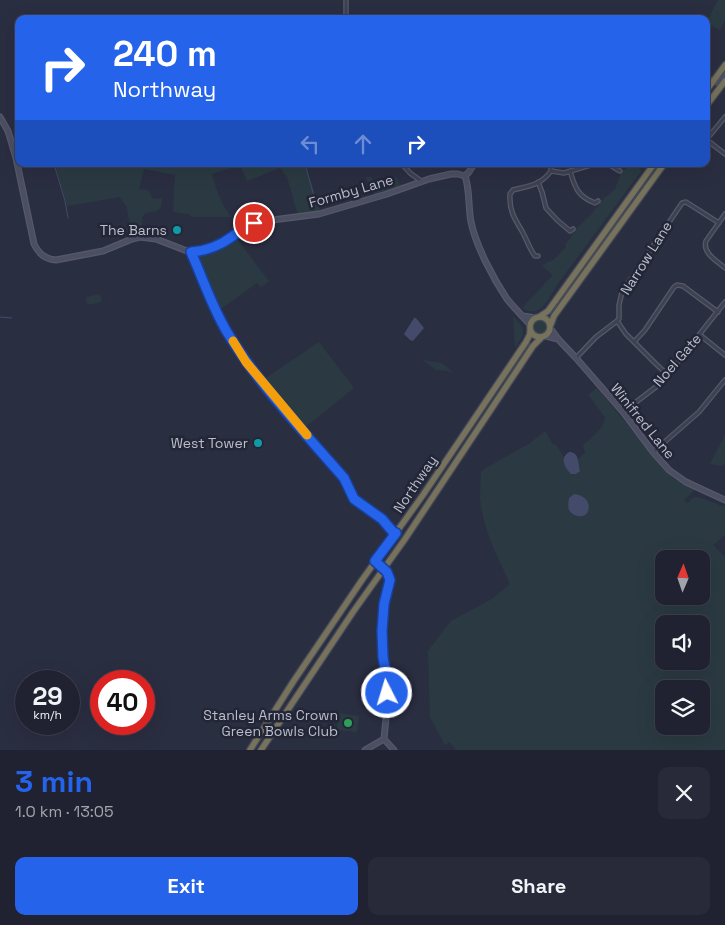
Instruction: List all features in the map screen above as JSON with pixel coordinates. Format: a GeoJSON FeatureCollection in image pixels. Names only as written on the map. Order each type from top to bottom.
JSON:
{"type":"FeatureCollection","features":[{"type":"Feature","properties":{"kind":"highway"},"geometry":{"type":"LineString","coordinates":[[710,86],[725,65]]}},
{"type":"Feature","properties":{"kind":"highway"},"geometry":{"type":"LineString","coordinates":[[710,101],[725,81]]}},
{"type":"Feature","properties":{"kind":"highway"},"geometry":{"type":"LineString","coordinates":[[652,167],[548,310],[534,319],[530,328],[534,336],[544,337],[551,327],[554,316],[662,167]]}},
{"type":"Feature","properties":{"kind":"highway"},"geometry":{"type":"LineString","coordinates":[[538,317],[546,318],[551,327]]}},
{"type":"Feature","properties":{"kind":"highway","name":"Northway"},"geometry":{"type":"LineString","coordinates":[[250,750],[293,682],[375,561],[423,495],[526,342],[529,337],[530,328]]}},
{"type":"Feature","properties":{"kind":"highway","name":"Northway"},"geometry":{"type":"LineString","coordinates":[[261,750],[352,613],[405,539],[533,346],[544,337]]}},
{"type":"Feature","properties":{"kind":"highway"},"geometry":{"type":"LineString","coordinates":[[396,533],[405,539]]}},
{"type":"Feature","properties":{"kind":"street"},"geometry":{"type":"LineString","coordinates":[[346,0],[346,15]]}},
{"type":"Feature","properties":{"kind":"street"},"geometry":{"type":"LineString","coordinates":[[710,80],[718,82],[725,76]]}},
{"type":"Feature","properties":{"kind":"street"},"geometry":{"type":"LineString","coordinates":[[713,98],[716,91],[714,82]]}},
{"type":"Feature","properties":{"kind":"street"},"geometry":{"type":"LineString","coordinates":[[0,117],[8,131],[15,155]]}},
{"type":"Feature","properties":{"kind":"street"},"geometry":{"type":"LineString","coordinates":[[710,135],[725,117]]}},
{"type":"Feature","properties":{"kind":"street"},"geometry":{"type":"LineString","coordinates":[[710,143],[725,154]]}},
{"type":"Feature","properties":{"kind":"street"},"geometry":{"type":"LineString","coordinates":[[18,167],[32,240],[36,249],[46,258],[56,260],[97,252],[136,238],[145,237],[156,239],[191,252],[215,310],[246,362],[344,478],[354,499],[382,519],[396,533]]}},
{"type":"Feature","properties":{"kind":"street"},"geometry":{"type":"LineString","coordinates":[[405,167],[421,181]]}},
{"type":"Feature","properties":{"kind":"street"},"geometry":{"type":"LineString","coordinates":[[472,167],[465,176],[468,185],[471,222],[477,241],[491,272],[508,300],[523,316],[530,328]]}},
{"type":"Feature","properties":{"kind":"street"},"geometry":{"type":"LineString","coordinates":[[536,257],[514,218],[510,206],[510,194],[514,189],[526,188],[538,182],[547,176],[551,171],[551,167]]}},
{"type":"Feature","properties":{"kind":"street"},"geometry":{"type":"LineString","coordinates":[[551,171],[562,173],[584,167]]}},
{"type":"Feature","properties":{"kind":"street"},"geometry":{"type":"LineString","coordinates":[[614,167],[617,171]]}},
{"type":"Feature","properties":{"kind":"street"},"geometry":{"type":"LineString","coordinates":[[570,171],[579,193],[584,198],[596,203]]}},
{"type":"Feature","properties":{"kind":"street","name":"Formby Lane"},"geometry":{"type":"LineString","coordinates":[[191,252],[218,245],[246,226],[257,222],[319,214],[387,194],[421,181],[451,174],[465,176]]}},
{"type":"Feature","properties":{"kind":"street"},"geometry":{"type":"LineString","coordinates":[[538,182],[546,208],[571,232]]}},
{"type":"Feature","properties":{"kind":"street"},"geometry":{"type":"LineString","coordinates":[[680,198],[683,202],[686,202],[718,223]]}},
{"type":"Feature","properties":{"kind":"street","name":"Narrow Lane"},"geometry":{"type":"LineString","coordinates":[[617,321],[619,319],[619,305],[622,292],[683,202]]}},
{"type":"Feature","properties":{"kind":"street"},"geometry":{"type":"LineString","coordinates":[[725,214],[706,241],[705,247],[707,252],[725,268]]}},
{"type":"Feature","properties":{"kind":"street"},"geometry":{"type":"LineString","coordinates":[[634,342],[645,330],[677,285],[683,286],[718,312]]}},
{"type":"Feature","properties":{"kind":"street","name":"Noel Gate"},"geometry":{"type":"LineString","coordinates":[[623,412],[660,384],[725,302]]}},
{"type":"Feature","properties":{"kind":"street"},"geometry":{"type":"LineString","coordinates":[[523,316],[538,317]]}},
{"type":"Feature","properties":{"kind":"street"},"geometry":{"type":"LineString","coordinates":[[576,358],[596,337],[617,321],[626,334],[668,375]]}},
{"type":"Feature","properties":{"kind":"street","name":"Winifred Lane"},"geometry":{"type":"LineString","coordinates":[[551,327],[558,339],[623,412],[669,470],[692,485],[725,500]]}},
{"type":"Feature","properties":{"kind":"street"},"geometry":{"type":"LineString","coordinates":[[700,335],[725,355]]}},
{"type":"Feature","properties":{"kind":"street"},"geometry":{"type":"LineString","coordinates":[[544,337],[558,339]]}},
{"type":"Feature","properties":{"kind":"street"},"geometry":{"type":"LineString","coordinates":[[654,452],[699,412],[725,380]]}},
{"type":"Feature","properties":{"kind":"street"},"geometry":{"type":"LineString","coordinates":[[375,561],[385,568],[390,580],[384,604],[382,631],[383,657],[387,680],[384,739],[394,750]]}},
{"type":"Feature","properties":{"kind":"street"},"geometry":{"type":"LineString","coordinates":[[365,750],[384,739]]}},
{"type":"Feature","properties":{"kind":"shaded area"},"geometry":{"type":"Polygon","coordinates":[[[718,0],[725,0],[725,21],[720,30],[710,25],[710,15],[718,0]]]}},
{"type":"Feature","properties":{"kind":"shaded area"},"geometry":{"type":"Polygon","coordinates":[[[56,167],[234,167],[212,174],[219,196],[231,217],[191,217],[190,214],[173,212],[175,175],[144,169],[139,189],[148,190],[153,199],[162,198],[161,207],[158,210],[144,214],[142,229],[131,231],[127,208],[120,197],[67,206],[56,167]]]}},
{"type":"Feature","properties":{"kind":"shaded area"},"geometry":{"type":"Polygon","coordinates":[[[241,167],[306,167],[321,213],[298,215],[287,177],[280,168],[247,181],[241,167]]]}},
{"type":"Feature","properties":{"kind":"shaded area"},"geometry":{"type":"Polygon","coordinates":[[[627,167],[638,167],[642,170],[543,306],[534,311],[522,308],[553,275],[542,266],[560,254],[576,229],[591,215],[601,201],[615,189],[622,171],[627,167]]]}},
{"type":"Feature","properties":{"kind":"shaded area"},"geometry":{"type":"Polygon","coordinates":[[[655,167],[660,167],[575,283],[573,281],[655,167]]]}},
{"type":"Feature","properties":{"kind":"shaded area"},"geometry":{"type":"Polygon","coordinates":[[[366,177],[372,177],[375,188],[390,184],[389,180],[397,178],[400,185],[402,184],[403,186],[374,195],[366,177]]]}},
{"type":"Feature","properties":{"kind":"shaded area"},"geometry":{"type":"Polygon","coordinates":[[[236,238],[269,281],[261,287],[257,283],[218,311],[196,255],[211,251],[236,238]]]}},
{"type":"Feature","properties":{"kind":"shaded area"},"geometry":{"type":"Polygon","coordinates":[[[100,294],[102,302],[87,305],[86,297],[100,294]]]}},
{"type":"Feature","properties":{"kind":"shaded area"},"geometry":{"type":"Polygon","coordinates":[[[513,316],[523,331],[523,335],[515,348],[513,316]]]}},
{"type":"Feature","properties":{"kind":"shaded area"},"geometry":{"type":"Polygon","coordinates":[[[541,319],[549,327],[541,335],[533,327],[541,319]]]}},
{"type":"Feature","properties":{"kind":"shaded area"},"geometry":{"type":"Polygon","coordinates":[[[319,342],[354,388],[304,428],[263,380],[319,342]]]}},
{"type":"Feature","properties":{"kind":"shaded area"},"geometry":{"type":"Polygon","coordinates":[[[423,360],[442,363],[454,373],[436,370],[423,360]]]}},
{"type":"Feature","properties":{"kind":"shaded area"},"geometry":{"type":"Polygon","coordinates":[[[597,388],[663,466],[695,490],[684,500],[688,503],[694,497],[699,497],[725,507],[725,535],[713,545],[725,557],[725,750],[456,750],[450,742],[445,745],[430,717],[428,651],[451,621],[492,599],[510,584],[493,546],[483,516],[480,497],[481,471],[530,443],[545,431],[553,445],[555,444],[564,457],[564,463],[580,470],[578,459],[585,453],[583,445],[603,426],[605,417],[588,395],[597,388]],[[574,494],[569,498],[570,512],[583,516],[579,494],[574,494]]]}},
{"type":"Feature","properties":{"kind":"shaded area"},"geometry":{"type":"Polygon","coordinates":[[[725,435],[725,462],[723,466],[710,464],[725,435]]]}},
{"type":"Feature","properties":{"kind":"shaded area","name":"Stanley Arms Crown Green Bowls Club"},"geometry":{"type":"Polygon","coordinates":[[[339,713],[359,716],[357,732],[337,730],[339,713]]]}},
{"type":"Feature","properties":{"kind":"water"},"geometry":{"type":"Polygon","coordinates":[[[414,318],[424,328],[413,341],[404,334],[414,318]]]}},
{"type":"Feature","properties":{"kind":"water"},"geometry":{"type":"Polygon","coordinates":[[[569,452],[575,454],[578,458],[580,471],[576,474],[571,474],[564,463],[564,457],[569,452]]]}},
{"type":"Feature","properties":{"kind":"water"},"geometry":{"type":"Polygon","coordinates":[[[574,494],[584,497],[588,503],[589,509],[583,516],[573,514],[569,510],[569,498],[574,494]]]}},
{"type":"Feature","properties":{"kind":"waterway"},"geometry":{"type":"LineString","coordinates":[[55,167],[68,218]]}},
{"type":"Feature","properties":{"kind":"waterway"},"geometry":{"type":"LineString","coordinates":[[306,167],[316,203]]}},
{"type":"Feature","properties":{"kind":"waterway"},"geometry":{"type":"LineString","coordinates":[[0,317],[12,318]]}},
{"type":"Feature","properties":{"kind":"slow traffic"},"geometry":{"type":"LineString","coordinates":[[233,341],[246,362],[307,435]]}},
{"type":"Feature","properties":{"kind":"place","name":"The Barns"},"geometry":{"type":"Point","coordinates":[177,230]}},
{"type":"Feature","properties":{"kind":"place","name":"West Tower"},"geometry":{"type":"Point","coordinates":[258,443]}},
{"type":"Feature","properties":{"kind":"place","name":"Stanley Arms Crown Green Bowls Club"},"geometry":{"type":"Point","coordinates":[348,723]}},
{"type":"Feature","properties":{"kind":"route"},"geometry":{"type":"LineString","coordinates":[[254,223],[246,226],[218,245],[191,252],[215,310],[246,362],[344,478],[354,499],[382,519],[396,533],[375,561],[385,568],[390,580],[384,604],[382,631],[387,693]]}}]}
